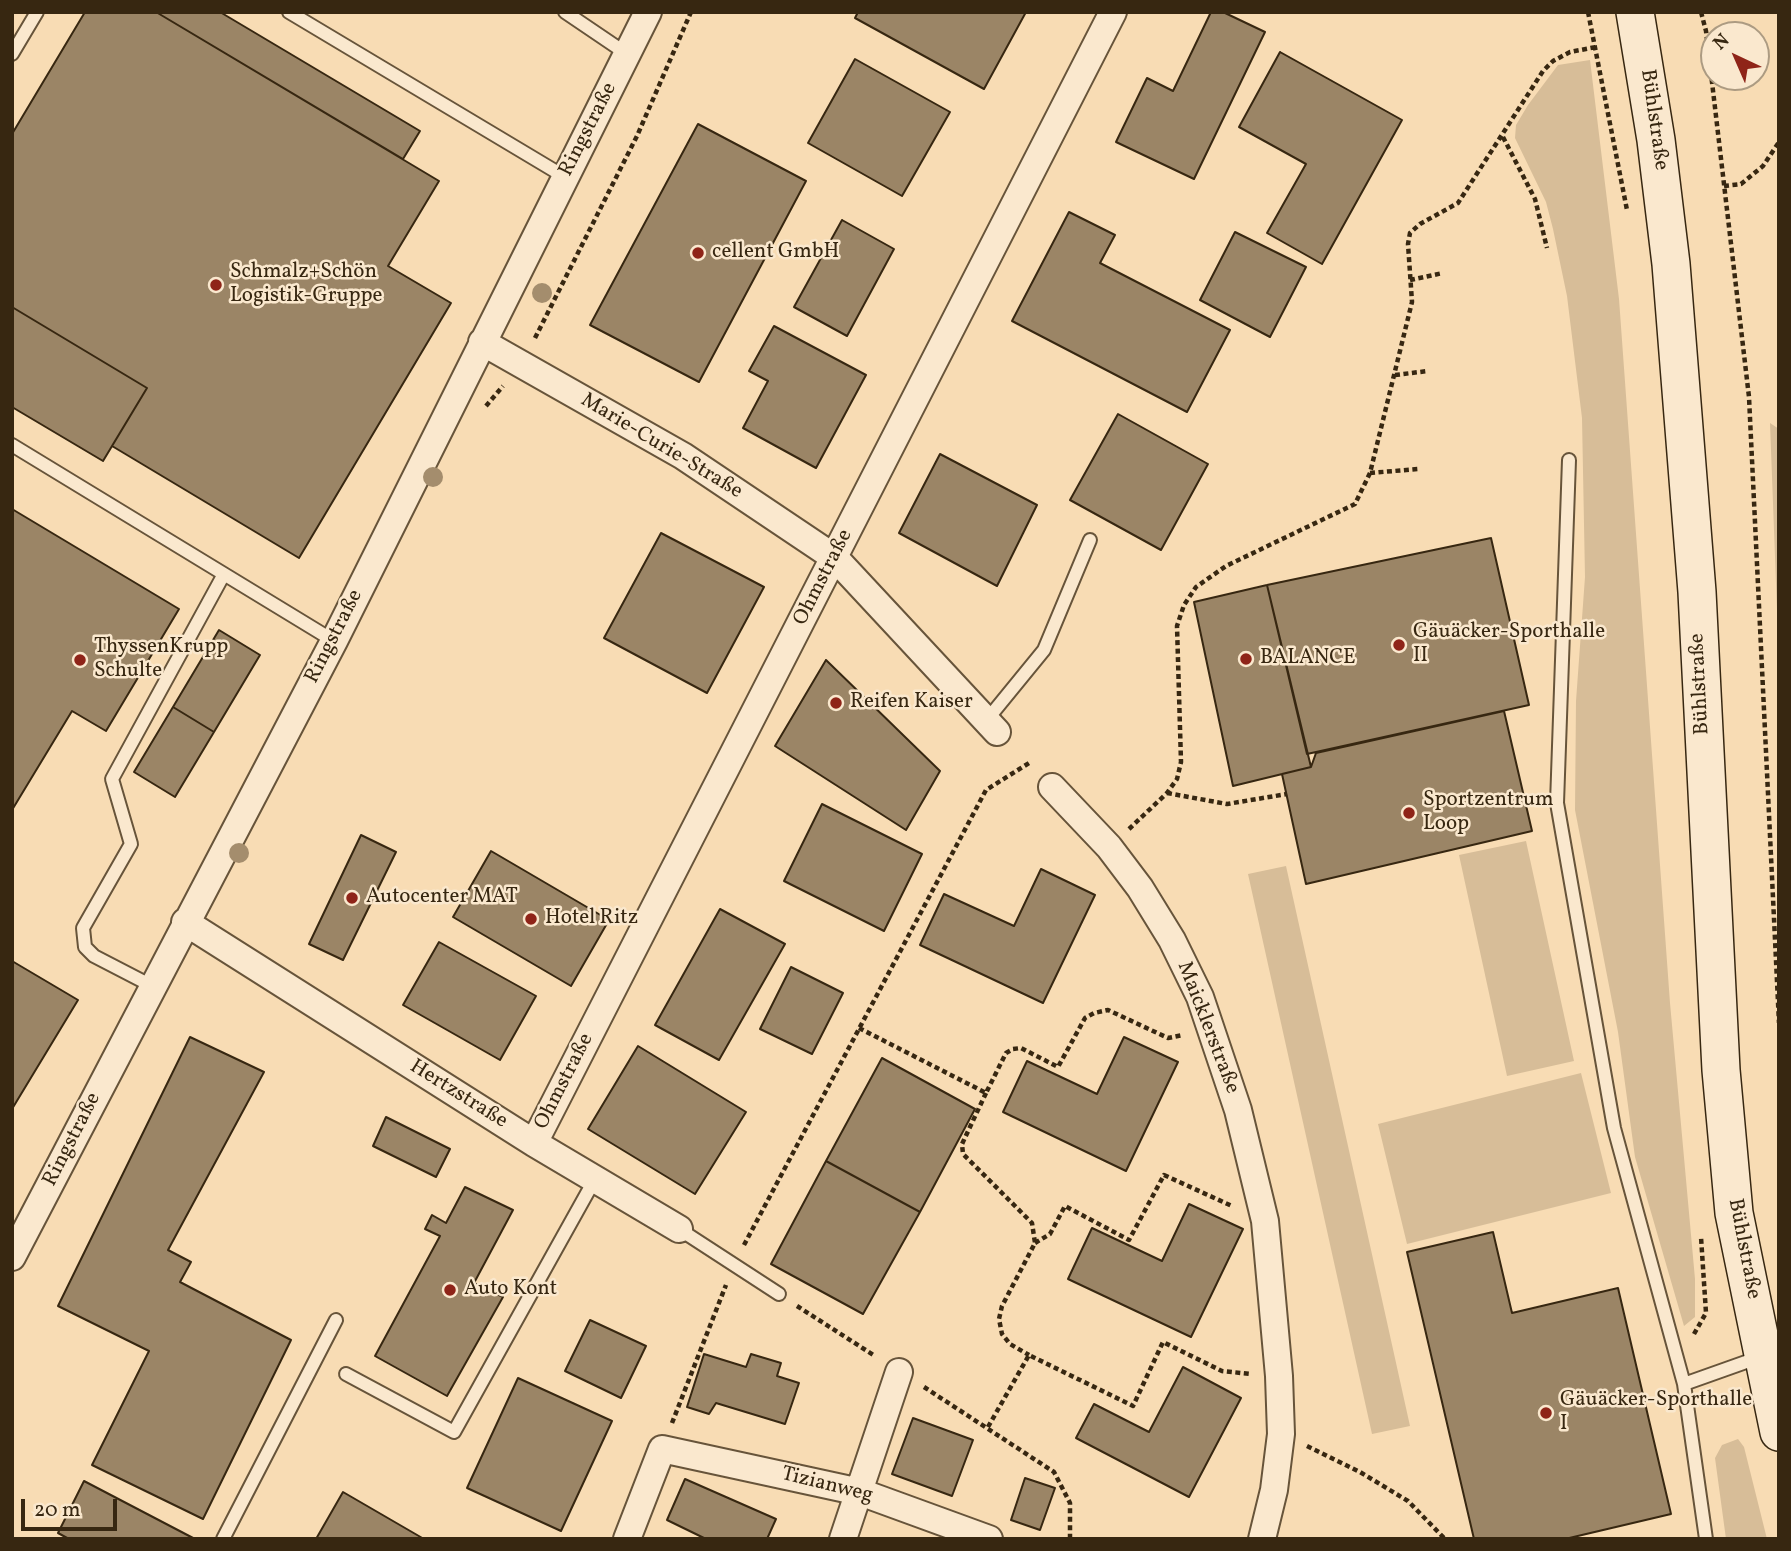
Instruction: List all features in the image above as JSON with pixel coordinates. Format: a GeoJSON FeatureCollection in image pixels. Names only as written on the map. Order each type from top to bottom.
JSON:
{"type":"FeatureCollection","features":[{"type":"Feature","properties":{"kind":"main road","name":"Bühlstraße"},"geometry":{"type":"LineString","coordinates":[[1635,12],[1656,140],[1673,291],[1697,592],[1721,1070],[1733,1200],[1779,1432]]}},
{"type":"Feature","properties":{"kind":"street","name":"Ringstraße"},"geometry":{"type":"LineString","coordinates":[[12,1257],[334,641],[648,12]]}},
{"type":"Feature","properties":{"kind":"street","name":"Ohmstraße"},"geometry":{"type":"LineString","coordinates":[[534,1143],[1113,12]]}},
{"type":"Feature","properties":{"kind":"street","name":"Marie-Curie-Straße"},"geometry":{"type":"LineString","coordinates":[[482,342],[683,456],[835,558]]}},
{"type":"Feature","properties":{"kind":"street"},"geometry":{"type":"LineString","coordinates":[[835,558],[992,727]]}},
{"type":"Feature","properties":{"kind":"street","name":"Maicklerstraße"},"geometry":{"type":"LineString","coordinates":[[1052,787],[1109,847],[1140,888],[1172,940],[1211,1026],[1238,1110],[1265,1220],[1279,1376],[1281,1434],[1274,1490],[1262,1539]]}},
{"type":"Feature","properties":{"kind":"street","name":"Hertzstraße"},"geometry":{"type":"LineString","coordinates":[[185,922],[534,1143],[679,1229]]}},
{"type":"Feature","properties":{"kind":"street"},"geometry":{"type":"LineString","coordinates":[[844,1539],[899,1372]]}},
{"type":"Feature","properties":{"kind":"street","name":"Tizianweg"},"geometry":{"type":"LineString","coordinates":[[627,1539],[662,1449],[860,1492],[989,1539]]}},
{"type":"Feature","properties":{"kind":"lane"},"geometry":{"type":"LineString","coordinates":[[12,54],[37,12]]}},
{"type":"Feature","properties":{"kind":"lane"},"geometry":{"type":"LineString","coordinates":[[289,12],[565,177]]}},
{"type":"Feature","properties":{"kind":"lane"},"geometry":{"type":"LineString","coordinates":[[565,12],[627,54]]}},
{"type":"Feature","properties":{"kind":"lane"},"geometry":{"type":"LineString","coordinates":[[12,445],[334,641]]}},
{"type":"Feature","properties":{"kind":"lane"},"geometry":{"type":"LineString","coordinates":[[1569,460],[1557,803],[1614,1128],[1684,1384],[1706,1539]]}},
{"type":"Feature","properties":{"kind":"lane"},"geometry":{"type":"LineString","coordinates":[[992,727],[1044,650],[1090,540]]}},
{"type":"Feature","properties":{"kind":"lane"},"geometry":{"type":"LineString","coordinates":[[152,986],[94,956],[85,947],[83,928],[131,844],[112,779],[225,574]]}},
{"type":"Feature","properties":{"kind":"lane"},"geometry":{"type":"LineString","coordinates":[[346,1374],[453,1432],[595,1179]]}},
{"type":"Feature","properties":{"kind":"lane","name":"Hertzstraße"},"geometry":{"type":"LineString","coordinates":[[679,1229],[779,1294]]}},
{"type":"Feature","properties":{"kind":"lane"},"geometry":{"type":"LineString","coordinates":[[223,1539],[336,1320]]}},
{"type":"Feature","properties":{"kind":"lane"},"geometry":{"type":"LineString","coordinates":[[1684,1384],[1764,1356]]}},
{"type":"Feature","properties":{"kind":"path"},"geometry":{"type":"LineString","coordinates":[[1588,12],[1619,180],[1630,222]]}},
{"type":"Feature","properties":{"kind":"path"},"geometry":{"type":"LineString","coordinates":[[1701,12],[1749,397],[1779,1023]]}},
{"type":"Feature","properties":{"kind":"path"},"geometry":{"type":"LineString","coordinates":[[1109,847],[1167,793],[1177,779],[1181,762],[1177,626],[1184,605],[1196,587],[1226,566],[1355,504],[1370,472],[1412,302],[1408,244],[1410,233],[1420,224],[1458,203],[1503,137],[1543,71],[1553,61],[1570,52],[1596,47]]}},
{"type":"Feature","properties":{"kind":"path"},"geometry":{"type":"LineString","coordinates":[[1503,137],[1535,199],[1547,248]]}},
{"type":"Feature","properties":{"kind":"path"},"geometry":{"type":"LineString","coordinates":[[1724,186],[1741,184],[1756,172],[1779,142]]}},
{"type":"Feature","properties":{"kind":"path"},"geometry":{"type":"LineString","coordinates":[[1410,280],[1443,273]]}},
{"type":"Feature","properties":{"kind":"path"},"geometry":{"type":"LineString","coordinates":[[1395,375],[1428,371]]}},
{"type":"Feature","properties":{"kind":"path"},"geometry":{"type":"LineString","coordinates":[[1370,472],[1418,469]]}},
{"type":"Feature","properties":{"kind":"path"},"geometry":{"type":"LineString","coordinates":[[992,727],[1052,787]]}},
{"type":"Feature","properties":{"kind":"path"},"geometry":{"type":"LineString","coordinates":[[685,1390],[734,1264],[986,790],[1028,763]]}},
{"type":"Feature","properties":{"kind":"path"},"geometry":{"type":"LineString","coordinates":[[1167,793],[1227,804],[1287,794]]}},
{"type":"Feature","properties":{"kind":"path"},"geometry":{"type":"LineString","coordinates":[[1035,1243],[1032,1223],[963,1154],[962,1144],[1006,1053],[1021,1048],[1058,1067],[1085,1018],[1108,1010],[1168,1038],[1211,1026]]}},
{"type":"Feature","properties":{"kind":"path"},"geometry":{"type":"LineString","coordinates":[[859,1028],[986,1093]]}},
{"type":"Feature","properties":{"kind":"path"},"geometry":{"type":"LineString","coordinates":[[1265,1220],[1164,1175],[1129,1240],[1065,1206],[1050,1234],[1035,1243],[1002,1306],[999,1319],[1002,1334],[1010,1344],[1133,1406],[1163,1342],[1222,1371],[1279,1376]]}},
{"type":"Feature","properties":{"kind":"path"},"geometry":{"type":"LineString","coordinates":[[1700,1228],[1706,1313],[1692,1337],[1700,1379]]}},
{"type":"Feature","properties":{"kind":"path"},"geometry":{"type":"LineString","coordinates":[[779,1294],[1054,1472],[1070,1503],[1070,1539]]}},
{"type":"Feature","properties":{"kind":"path"},"geometry":{"type":"LineString","coordinates":[[988,1427],[1029,1354]]}},
{"type":"Feature","properties":{"kind":"path"},"geometry":{"type":"LineString","coordinates":[[1281,1434],[1360,1472],[1408,1501],[1445,1539]]}},
{"type":"Feature","properties":{"kind":"shaded area"},"geometry":{"type":"Polygon","coordinates":[[[1590,60],[1619,299],[1670,1003],[1695,1279],[1695,1317],[1684,1326],[1635,1157],[1618,1032],[1575,810],[1576,701],[1585,577],[1582,418],[1567,296],[1553,229],[1546,202],[1515,138],[1516,125],[1558,65],[1590,60]]]}},
{"type":"Feature","properties":{"kind":"shaded area"},"geometry":{"type":"Polygon","coordinates":[[[1770,423],[1779,429],[1779,664],[1770,423]]]}},
{"type":"Feature","properties":{"kind":"shaded area"},"geometry":{"type":"Polygon","coordinates":[[[1526,841],[1574,1061],[1507,1076],[1459,855],[1526,841]]]}},
{"type":"Feature","properties":{"kind":"shaded area"},"geometry":{"type":"Polygon","coordinates":[[[1286,866],[1410,1426],[1372,1434],[1248,874],[1286,866]]]}},
{"type":"Feature","properties":{"kind":"shaded area"},"geometry":{"type":"Polygon","coordinates":[[[1581,1073],[1611,1193],[1407,1244],[1378,1124],[1581,1073]]]}},
{"type":"Feature","properties":{"kind":"shaded area"},"geometry":{"type":"Polygon","coordinates":[[[1738,1439],[1744,1447],[1767,1539],[1726,1539],[1715,1458],[1722,1445],[1738,1439]]]}},
{"type":"Feature","properties":{"kind":"building","name":"Schmalz+Schön Logistik-Gruppe"},"geometry":{"type":"Polygon","coordinates":[[[85,12],[156,12],[439,181],[388,266],[451,303],[299,558],[112,446],[147,388],[12,307],[12,134],[85,12]]]}},
{"type":"Feature","properties":{"kind":"building"},"geometry":{"type":"Polygon","coordinates":[[[156,12],[220,12],[420,131],[403,159],[156,12]]]}},
{"type":"Feature","properties":{"kind":"building"},"geometry":{"type":"Polygon","coordinates":[[[858,12],[1026,12],[984,89],[855,18],[858,12]]]}},
{"type":"Feature","properties":{"kind":"building"},"geometry":{"type":"Polygon","coordinates":[[[1211,12],[1223,12],[1265,32],[1194,179],[1116,142],[1147,78],[1173,91],[1211,12]]]}},
{"type":"Feature","properties":{"kind":"building"},"geometry":{"type":"Polygon","coordinates":[[[1280,52],[1402,120],[1322,264],[1267,233],[1306,164],[1239,127],[1280,52]]]}},
{"type":"Feature","properties":{"kind":"building"},"geometry":{"type":"Polygon","coordinates":[[[855,59],[950,112],[902,196],[808,143],[855,59]]]}},
{"type":"Feature","properties":{"kind":"building","name":"cellent GmbH"},"geometry":{"type":"Polygon","coordinates":[[[698,124],[806,181],[699,382],[590,325],[698,124]]]}},
{"type":"Feature","properties":{"kind":"building"},"geometry":{"type":"Polygon","coordinates":[[[1069,212],[1115,235],[1100,263],[1230,330],[1187,412],[1012,321],[1069,212]]]}},
{"type":"Feature","properties":{"kind":"building"},"geometry":{"type":"Polygon","coordinates":[[[842,220],[894,249],[847,336],[794,307],[842,220]]]}},
{"type":"Feature","properties":{"kind":"building"},"geometry":{"type":"Polygon","coordinates":[[[1235,232],[1306,267],[1270,337],[1200,300],[1235,232]]]}},
{"type":"Feature","properties":{"kind":"building"},"geometry":{"type":"Polygon","coordinates":[[[12,307],[147,388],[103,461],[12,407],[12,307]]]}},
{"type":"Feature","properties":{"kind":"building"},"geometry":{"type":"Polygon","coordinates":[[[774,326],[866,375],[816,468],[743,428],[768,381],[749,371],[774,326]]]}},
{"type":"Feature","properties":{"kind":"building"},"geometry":{"type":"Polygon","coordinates":[[[1118,414],[1208,464],[1161,550],[1070,500],[1118,414]]]}},
{"type":"Feature","properties":{"kind":"building"},"geometry":{"type":"Polygon","coordinates":[[[940,454],[1037,505],[997,586],[899,533],[940,454]]]}},
{"type":"Feature","properties":{"kind":"building","name":"ThyssenKrupp Schulte"},"geometry":{"type":"Polygon","coordinates":[[[12,509],[179,609],[106,731],[72,711],[12,810],[12,509]]]}},
{"type":"Feature","properties":{"kind":"building"},"geometry":{"type":"Polygon","coordinates":[[[661,533],[764,587],[707,693],[604,638],[661,533]]]}},
{"type":"Feature","properties":{"kind":"building","name":"Gäuäcker-Sporthalle II"},"geometry":{"type":"Polygon","coordinates":[[[1491,538],[1529,705],[1307,754],[1267,585],[1491,538]]]}},
{"type":"Feature","properties":{"kind":"building","name":"BALANCE"},"geometry":{"type":"Polygon","coordinates":[[[1267,585],[1311,767],[1233,786],[1194,602],[1267,585]]]}},
{"type":"Feature","properties":{"kind":"building"},"geometry":{"type":"Polygon","coordinates":[[[219,630],[260,655],[214,732],[173,707],[219,630]]]}},
{"type":"Feature","properties":{"kind":"building","name":"Reifen Kaiser"},"geometry":{"type":"Polygon","coordinates":[[[826,660],[940,771],[906,830],[775,746],[826,660]]]}},
{"type":"Feature","properties":{"kind":"building"},"geometry":{"type":"Polygon","coordinates":[[[173,707],[214,732],[175,797],[134,772],[173,707]]]}},
{"type":"Feature","properties":{"kind":"building","name":"Sportzentrum Loop"},"geometry":{"type":"Polygon","coordinates":[[[1504,711],[1532,831],[1306,884],[1282,774],[1311,767],[1316,753],[1504,711]]]}},
{"type":"Feature","properties":{"kind":"building"},"geometry":{"type":"Polygon","coordinates":[[[822,804],[922,854],[884,931],[784,881],[822,804]]]}},
{"type":"Feature","properties":{"kind":"building","name":"Autocenter MAT"},"geometry":{"type":"Polygon","coordinates":[[[361,835],[396,852],[343,960],[309,944],[361,835]]]}},
{"type":"Feature","properties":{"kind":"building","name":"Hotel Ritz"},"geometry":{"type":"Polygon","coordinates":[[[491,851],[609,920],[571,986],[453,917],[491,851]]]}},
{"type":"Feature","properties":{"kind":"building"},"geometry":{"type":"Polygon","coordinates":[[[1041,869],[1095,895],[1043,1003],[920,945],[944,894],[1014,926],[1041,869]]]}},
{"type":"Feature","properties":{"kind":"building"},"geometry":{"type":"Polygon","coordinates":[[[720,909],[785,944],[719,1060],[655,1025],[720,909]]]}},
{"type":"Feature","properties":{"kind":"building"},"geometry":{"type":"Polygon","coordinates":[[[439,942],[536,996],[500,1060],[403,1005],[439,942]]]}},
{"type":"Feature","properties":{"kind":"building"},"geometry":{"type":"Polygon","coordinates":[[[12,961],[78,1000],[12,1109],[12,961]]]}},
{"type":"Feature","properties":{"kind":"building"},"geometry":{"type":"Polygon","coordinates":[[[791,967],[843,993],[812,1054],[760,1029],[791,967]]]}},
{"type":"Feature","properties":{"kind":"building"},"geometry":{"type":"Polygon","coordinates":[[[190,1037],[264,1072],[168,1250],[191,1262],[180,1282],[291,1340],[203,1519],[92,1465],[149,1351],[58,1306],[190,1037]]]}},
{"type":"Feature","properties":{"kind":"building"},"geometry":{"type":"Polygon","coordinates":[[[1124,1037],[1178,1062],[1126,1171],[1003,1112],[1027,1061],[1097,1094],[1124,1037]]]}},
{"type":"Feature","properties":{"kind":"building"},"geometry":{"type":"Polygon","coordinates":[[[638,1046],[746,1112],[695,1194],[588,1129],[638,1046]]]}},
{"type":"Feature","properties":{"kind":"building"},"geometry":{"type":"Polygon","coordinates":[[[882,1058],[975,1109],[920,1212],[826,1161],[882,1058]]]}},
{"type":"Feature","properties":{"kind":"building"},"geometry":{"type":"Polygon","coordinates":[[[386,1117],[450,1149],[436,1177],[373,1146],[386,1117]]]}},
{"type":"Feature","properties":{"kind":"building"},"geometry":{"type":"Polygon","coordinates":[[[826,1161],[920,1212],[863,1314],[771,1264],[826,1161]]]}},
{"type":"Feature","properties":{"kind":"building","name":"Auto Kont"},"geometry":{"type":"Polygon","coordinates":[[[465,1187],[513,1210],[474,1283],[503,1297],[447,1396],[375,1356],[440,1236],[425,1229],[432,1215],[446,1223],[465,1187]]]}},
{"type":"Feature","properties":{"kind":"building"},"geometry":{"type":"Polygon","coordinates":[[[1189,1204],[1243,1229],[1191,1337],[1068,1279],[1092,1228],[1162,1261],[1189,1204]]]}},
{"type":"Feature","properties":{"kind":"building","name":"Gäuäcker-Sporthalle I"},"geometry":{"type":"Polygon","coordinates":[[[1493,1232],[1512,1313],[1618,1288],[1671,1514],[1565,1539],[1474,1539],[1407,1252],[1493,1232]]]}},
{"type":"Feature","properties":{"kind":"building"},"geometry":{"type":"Polygon","coordinates":[[[590,1320],[646,1346],[621,1398],[565,1371],[590,1320]]]}},
{"type":"Feature","properties":{"kind":"building"},"geometry":{"type":"Polygon","coordinates":[[[704,1354],[746,1367],[751,1354],[781,1363],[777,1376],[799,1383],[785,1424],[716,1403],[709,1414],[687,1407],[704,1354]]]}},
{"type":"Feature","properties":{"kind":"building"},"geometry":{"type":"Polygon","coordinates":[[[1183,1367],[1241,1398],[1189,1497],[1076,1438],[1094,1404],[1149,1432],[1183,1367]]]}},
{"type":"Feature","properties":{"kind":"building"},"geometry":{"type":"Polygon","coordinates":[[[518,1378],[612,1421],[561,1531],[467,1488],[518,1378]]]}},
{"type":"Feature","properties":{"kind":"building"},"geometry":{"type":"Polygon","coordinates":[[[913,1418],[973,1440],[952,1496],[892,1474],[913,1418]]]}},
{"type":"Feature","properties":{"kind":"building"},"geometry":{"type":"Polygon","coordinates":[[[1025,1478],[1055,1488],[1040,1530],[1011,1520],[1025,1478]]]}},
{"type":"Feature","properties":{"kind":"building"},"geometry":{"type":"Polygon","coordinates":[[[685,1479],[776,1519],[767,1539],[706,1539],[667,1520],[685,1479]]]}},
{"type":"Feature","properties":{"kind":"building"},"geometry":{"type":"Polygon","coordinates":[[[84,1481],[195,1539],[69,1539],[58,1533],[84,1481]]]}},
{"type":"Feature","properties":{"kind":"building"},"geometry":{"type":"Polygon","coordinates":[[[343,1492],[424,1539],[316,1539],[343,1492]]]}},
{"type":"Feature","properties":{"kind":"place","name":"cellent GmbH"},"geometry":{"type":"Point","coordinates":[698,253]}},
{"type":"Feature","properties":{"kind":"place","name":"Schmalz+Schön Logistik-Gruppe"},"geometry":{"type":"Point","coordinates":[216,285]}},
{"type":"Feature","properties":{"kind":"place","name":"Gäuäcker-Sporthalle II"},"geometry":{"type":"Point","coordinates":[1399,645]}},
{"type":"Feature","properties":{"kind":"place","name":"BALANCE"},"geometry":{"type":"Point","coordinates":[1246,659]}},
{"type":"Feature","properties":{"kind":"place","name":"ThyssenKrupp Schulte"},"geometry":{"type":"Point","coordinates":[80,660]}},
{"type":"Feature","properties":{"kind":"place","name":"Reifen Kaiser"},"geometry":{"type":"Point","coordinates":[836,703]}},
{"type":"Feature","properties":{"kind":"place","name":"Sportzentrum Loop"},"geometry":{"type":"Point","coordinates":[1409,813]}},
{"type":"Feature","properties":{"kind":"place","name":"Autocenter MAT"},"geometry":{"type":"Point","coordinates":[352,898]}},
{"type":"Feature","properties":{"kind":"place","name":"Hotel Ritz"},"geometry":{"type":"Point","coordinates":[531,919]}},
{"type":"Feature","properties":{"kind":"place","name":"Auto Kont"},"geometry":{"type":"Point","coordinates":[450,1290]}},
{"type":"Feature","properties":{"kind":"place","name":"Gäuäcker-Sporthalle I"},"geometry":{"type":"Point","coordinates":[1546,1413]}}]}
